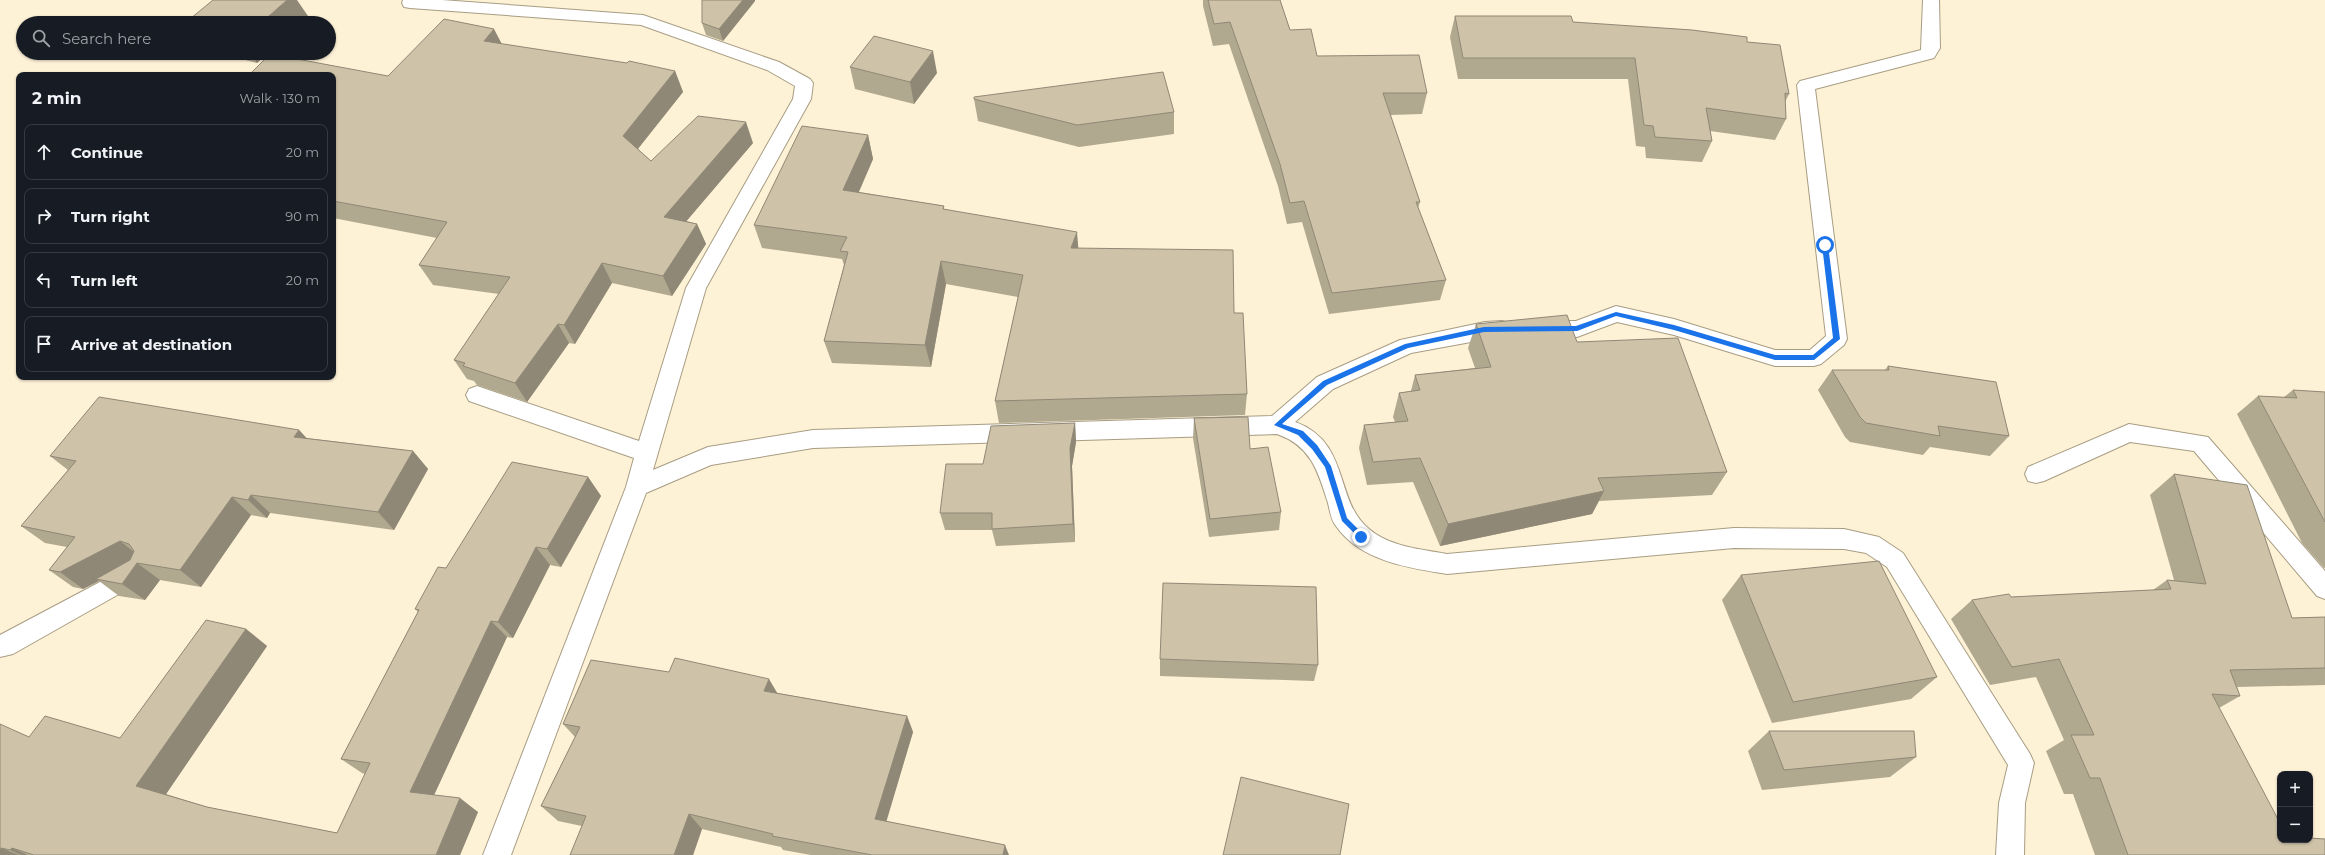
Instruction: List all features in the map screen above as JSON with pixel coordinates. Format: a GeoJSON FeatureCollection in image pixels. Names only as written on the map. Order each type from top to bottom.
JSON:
{"type":"FeatureCollection","features":[{"type":"Feature","properties":{"kind":"street"},"geometry":{"type":"LineString","coordinates":[[1277,425],[1325,383],[1338,377],[1407,346],[1484,330],[1577,329],[1616,314],[1674,328],[1775,358],[1814,358],[1836,339],[1806,85],[1928,54],[1931,48],[1931,0]]}},
{"type":"Feature","properties":{"kind":"street"},"geometry":{"type":"LineString","coordinates":[[410,3],[643,20],[773,66],[804,83],[802,99],[728,228],[696,288],[636,487],[497,855]]}},
{"type":"Feature","properties":{"kind":"street"},"geometry":{"type":"LineString","coordinates":[[477,396],[647,453]]}},
{"type":"Feature","properties":{"kind":"street"},"geometry":{"type":"LineString","coordinates":[[636,487],[708,456],[813,439],[1277,425],[1300,433],[1314,447],[1328,466],[1344,519],[1361,537],[1400,556],[1447,564],[1734,538],[1844,539],[1871,544],[1895,560],[2021,763],[2012,803],[2010,855]]}},
{"type":"Feature","properties":{"kind":"street"},"geometry":{"type":"LineString","coordinates":[[2036,474],[2129,433],[2200,443],[2325,588]]}},
{"type":"Feature","properties":{"kind":"street"},"geometry":{"type":"LineString","coordinates":[[0,646],[4,646],[143,569]]}},
{"type":"Feature","properties":{"kind":"building"},"geometry":{"type":"Polygon","coordinates":[[[213,0],[287,0],[269,16],[194,16],[213,0]]]}},
{"type":"Feature","properties":{"kind":"building"},"geometry":{"type":"Polygon","coordinates":[[[702,0],[743,0],[719,29],[702,23],[702,0]]]}},
{"type":"Feature","properties":{"kind":"building"},"geometry":{"type":"Polygon","coordinates":[[[1208,0],[1280,0],[1290,30],[1311,29],[1317,56],[1419,55],[1427,93],[1383,93],[1420,202],[1416,202],[1446,280],[1332,293],[1304,201],[1290,203],[1280,164],[1230,22],[1214,24],[1208,0]]]}},
{"type":"Feature","properties":{"kind":"building"},"geometry":{"type":"Polygon","coordinates":[[[1455,16],[1571,16],[1573,22],[1692,30],[1747,37],[1747,42],[1780,45],[1789,94],[1785,93],[1786,119],[1706,108],[1712,141],[1655,137],[1653,126],[1644,125],[1635,58],[1463,58],[1455,16]]]}},
{"type":"Feature","properties":{"kind":"building"},"geometry":{"type":"Polygon","coordinates":[[[444,19],[494,29],[484,41],[627,63],[629,61],[675,71],[623,136],[651,161],[698,116],[746,122],[664,217],[697,224],[663,276],[602,263],[564,325],[558,324],[515,383],[463,366],[465,363],[454,360],[510,277],[419,265],[447,222],[336,202],[336,72],[252,72],[264,60],[302,60],[388,76],[444,19]]]}},
{"type":"Feature","properties":{"kind":"building"},"geometry":{"type":"Polygon","coordinates":[[[874,36],[933,51],[910,82],[850,67],[874,36]]]}},
{"type":"Feature","properties":{"kind":"building"},"geometry":{"type":"Polygon","coordinates":[[[1163,72],[1174,112],[1077,125],[974,99],[974,97],[1163,72]]]}},
{"type":"Feature","properties":{"kind":"building"},"geometry":{"type":"Polygon","coordinates":[[[802,126],[868,135],[843,190],[944,206],[943,209],[1077,232],[1071,248],[1233,250],[1234,313],[1243,313],[1247,394],[995,401],[1023,275],[941,261],[925,345],[824,341],[848,252],[840,251],[847,237],[754,225],[802,126]]]}},
{"type":"Feature","properties":{"kind":"building"},"geometry":{"type":"Polygon","coordinates":[[[1567,315],[1577,342],[1678,338],[1727,472],[1598,478],[1604,491],[1448,524],[1420,458],[1373,462],[1364,425],[1408,421],[1399,393],[1420,390],[1415,375],[1491,367],[1476,324],[1567,315]]]}},
{"type":"Feature","properties":{"kind":"building"},"geometry":{"type":"Polygon","coordinates":[[[1888,366],[1996,382],[2009,436],[1938,426],[1940,436],[1866,423],[1860,417],[1832,370],[1889,370],[1888,366]]]}},
{"type":"Feature","properties":{"kind":"building"},"geometry":{"type":"Polygon","coordinates":[[[2293,390],[2325,392],[2325,522],[2258,396],[2297,398],[2293,390]]]}},
{"type":"Feature","properties":{"kind":"building"},"geometry":{"type":"Polygon","coordinates":[[[99,397],[299,430],[294,437],[413,451],[378,512],[251,495],[248,500],[232,497],[180,570],[137,563],[122,584],[96,579],[130,560],[134,551],[129,544],[120,541],[60,572],[49,570],[75,537],[21,526],[76,461],[50,456],[99,397]]]}},
{"type":"Feature","properties":{"kind":"building"},"geometry":{"type":"Polygon","coordinates":[[[1248,417],[1250,449],[1268,447],[1281,512],[1210,519],[1194,418],[1248,417]]]}},
{"type":"Feature","properties":{"kind":"building"},"geometry":{"type":"Polygon","coordinates":[[[1075,423],[1070,448],[1073,524],[992,529],[992,513],[940,513],[946,464],[983,464],[991,426],[1075,423]]]}},
{"type":"Feature","properties":{"kind":"building"},"geometry":{"type":"Polygon","coordinates":[[[512,462],[588,477],[547,549],[536,547],[498,622],[491,621],[410,792],[460,798],[436,855],[34,855],[12,848],[10,850],[1,848],[0,850],[0,724],[29,737],[45,716],[120,738],[206,620],[246,629],[136,786],[207,807],[337,833],[370,763],[341,759],[419,610],[415,609],[438,567],[446,568],[512,462]]]}},
{"type":"Feature","properties":{"kind":"building"},"geometry":{"type":"Polygon","coordinates":[[[2174,474],[2247,485],[2292,618],[2325,617],[2325,668],[2230,670],[2240,696],[2212,694],[2277,817],[2277,843],[2313,843],[2313,838],[2325,839],[2325,855],[2128,855],[2100,778],[2090,778],[2071,735],[2094,735],[2059,659],[2012,667],[1972,600],[2009,594],[2011,597],[2171,589],[2167,580],[2206,584],[2174,474]]]}},
{"type":"Feature","properties":{"kind":"building"},"geometry":{"type":"Polygon","coordinates":[[[1879,561],[1937,677],[1793,702],[1741,575],[1879,561]]]}},
{"type":"Feature","properties":{"kind":"building"},"geometry":{"type":"Polygon","coordinates":[[[1163,583],[1316,587],[1318,665],[1160,659],[1163,583]]]}},
{"type":"Feature","properties":{"kind":"building"},"geometry":{"type":"Polygon","coordinates":[[[675,658],[769,679],[764,691],[907,716],[875,819],[1005,845],[1003,855],[872,855],[772,836],[773,834],[689,814],[674,855],[570,855],[586,816],[541,806],[580,727],[563,724],[591,660],[669,672],[675,658]]]}},
{"type":"Feature","properties":{"kind":"building"},"geometry":{"type":"Polygon","coordinates":[[[1769,731],[1914,731],[1916,757],[1784,770],[1769,731]]]}},
{"type":"Feature","properties":{"kind":"building"},"geometry":{"type":"Polygon","coordinates":[[[1241,777],[1349,804],[1340,855],[1223,855],[1241,777]]]}},
{"type":"Feature","properties":{"kind":"route"},"geometry":{"type":"LineString","coordinates":[[1361,537],[1344,519],[1328,466],[1314,447],[1300,433],[1277,425],[1325,383],[1407,346],[1484,330],[1577,329],[1616,314],[1674,328],[1775,358],[1814,358],[1836,339],[1825,245]]}}]}
